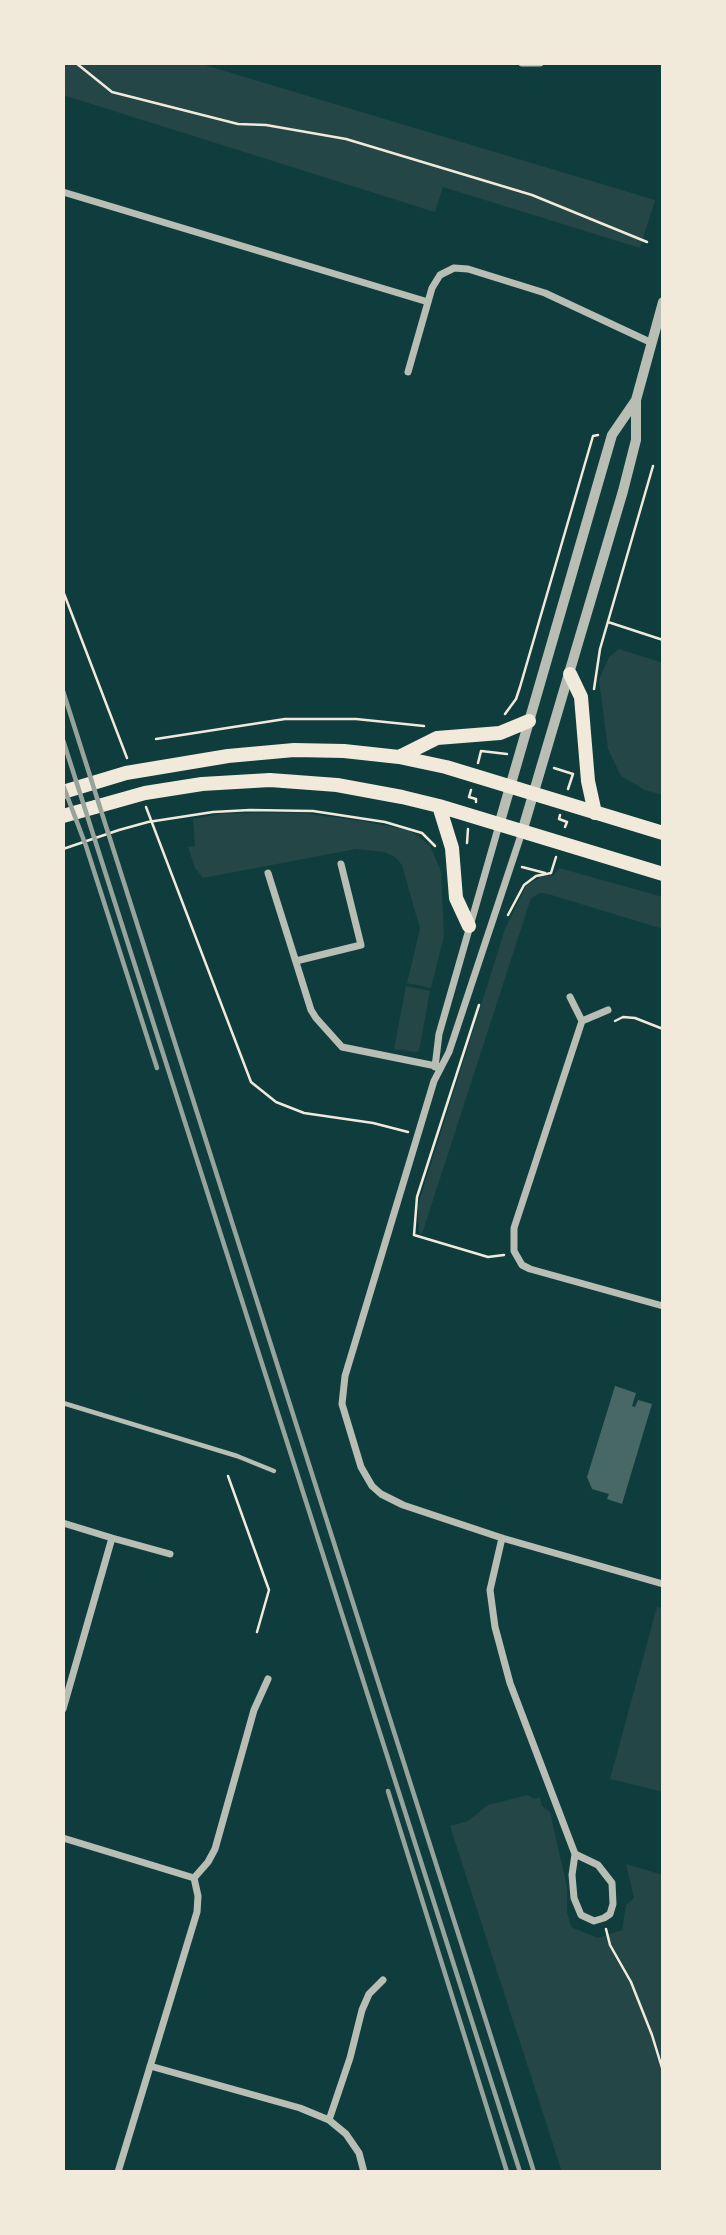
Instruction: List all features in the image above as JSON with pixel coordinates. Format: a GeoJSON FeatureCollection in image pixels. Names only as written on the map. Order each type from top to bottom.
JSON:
{"type":"FeatureCollection","features":[{"type":"Feature","properties":{"kind":"main road"},"geometry":{"type":"LineString","coordinates":[[570,674],[581,697],[588,781],[595,813]]}},
{"type":"Feature","properties":{"kind":"main road"},"geometry":{"type":"LineString","coordinates":[[399,757],[437,738],[500,733],[529,721]]}},
{"type":"Feature","properties":{"kind":"main road"},"geometry":{"type":"LineString","coordinates":[[63,792],[126,774],[256,752],[344,751],[399,757],[446,768],[663,833]]}},
{"type":"Feature","properties":{"kind":"main road"},"geometry":{"type":"LineString","coordinates":[[63,816],[172,788],[237,781],[302,782],[365,789],[439,806],[663,874]]}},
{"type":"Feature","properties":{"kind":"main road"},"geometry":{"type":"LineString","coordinates":[[439,806],[452,848],[457,898],[469,926]]}},
{"type":"Feature","properties":{"kind":"street"},"geometry":{"type":"LineString","coordinates":[[522,63],[540,63]]}},
{"type":"Feature","properties":{"kind":"street"},"geometry":{"type":"LineString","coordinates":[[63,192],[428,302]]}},
{"type":"Feature","properties":{"kind":"street"},"geometry":{"type":"LineString","coordinates":[[408,372],[432,288],[440,275],[454,268],[563,300],[652,343]]}},
{"type":"Feature","properties":{"kind":"street"},"geometry":{"type":"LineString","coordinates":[[438,1066],[449,1052],[535,795],[636,440],[636,400],[663,302]]}},
{"type":"Feature","properties":{"kind":"street"},"geometry":{"type":"LineString","coordinates":[[636,400],[612,435],[469,926],[439,1034],[438,1066],[434,1081],[345,1376],[342,1395],[344,1414],[357,1456],[372,1486],[382,1494],[403,1505],[502,1538],[663,1584]]}},
{"type":"Feature","properties":{"kind":"street"},"geometry":{"type":"LineString","coordinates":[[296,961],[361,946],[341,864]]}},
{"type":"Feature","properties":{"kind":"street"},"geometry":{"type":"LineString","coordinates":[[268,873],[311,1010],[316,1018],[342,1047],[438,1066]]}},
{"type":"Feature","properties":{"kind":"street"},"geometry":{"type":"LineString","coordinates":[[570,998],[582,1021],[514,1228],[514,1251],[522,1265],[530,1269],[663,1306]]}},
{"type":"Feature","properties":{"kind":"street"},"geometry":{"type":"LineString","coordinates":[[582,1021],[608,1010]]}},
{"type":"Feature","properties":{"kind":"street"},"geometry":{"type":"LineString","coordinates":[[63,1523],[170,1554]]}},
{"type":"Feature","properties":{"kind":"street"},"geometry":{"type":"LineString","coordinates":[[63,1709],[112,1538]]}},
{"type":"Feature","properties":{"kind":"street"},"geometry":{"type":"LineString","coordinates":[[502,1538],[490,1590],[495,1627],[510,1683],[575,1854],[572,1875],[574,1898],[581,1915],[594,1920],[604,1919],[610,1914],[613,1904],[612,1883],[598,1864],[575,1854]]}},
{"type":"Feature","properties":{"kind":"street"},"geometry":{"type":"LineString","coordinates":[[194,1878],[215,1849],[254,1710],[268,1679]]}},
{"type":"Feature","properties":{"kind":"street"},"geometry":{"type":"LineString","coordinates":[[63,1838],[194,1878]]}},
{"type":"Feature","properties":{"kind":"street"},"geometry":{"type":"LineString","coordinates":[[118,2172],[197,1912],[198,1896],[194,1878]]}},
{"type":"Feature","properties":{"kind":"street"},"geometry":{"type":"LineString","coordinates":[[328,2120],[350,2058],[362,2010],[369,1994],[383,1980]]}},
{"type":"Feature","properties":{"kind":"street"},"geometry":{"type":"LineString","coordinates":[[150,2066],[300,2108],[328,2120],[346,2134],[359,2153],[363,2172]]}},
{"type":"Feature","properties":{"kind":"lane"},"geometry":{"type":"LineString","coordinates":[[63,1403],[237,1456],[274,1471]]}},
{"type":"Feature","properties":{"kind":"path"},"geometry":{"type":"LineString","coordinates":[[76,63],[112,92],[238,124],[266,125],[346,139],[532,195],[648,242]]}},
{"type":"Feature","properties":{"kind":"path"},"geometry":{"type":"LineString","coordinates":[[498,719],[510,709],[520,687],[593,436]]}},
{"type":"Feature","properties":{"kind":"path"},"geometry":{"type":"LineString","coordinates":[[594,693],[596,666],[653,466]]}},
{"type":"Feature","properties":{"kind":"path"},"geometry":{"type":"LineString","coordinates":[[63,591],[127,759]]}},
{"type":"Feature","properties":{"kind":"path"},"geometry":{"type":"LineString","coordinates":[[608,622],[663,640]]}},
{"type":"Feature","properties":{"kind":"path"},"geometry":{"type":"LineString","coordinates":[[156,738],[285,719],[356,719],[434,726]]}},
{"type":"Feature","properties":{"kind":"path"},"geometry":{"type":"LineString","coordinates":[[479,761],[481,751],[504,753]]}},
{"type":"Feature","properties":{"kind":"path"},"geometry":{"type":"LineString","coordinates":[[553,768],[573,775],[569,788]]}},
{"type":"Feature","properties":{"kind":"path"},"geometry":{"type":"LineString","coordinates":[[469,797],[476,799]]}},
{"type":"Feature","properties":{"kind":"path"},"geometry":{"type":"LineString","coordinates":[[142,798],[251,1082],[276,1102],[304,1113],[373,1123],[417,1135]]}},
{"type":"Feature","properties":{"kind":"path"},"geometry":{"type":"LineString","coordinates":[[63,849],[118,830],[181,816],[270,809],[346,815],[414,829],[429,838],[438,852]]}},
{"type":"Feature","properties":{"kind":"path"},"geometry":{"type":"LineString","coordinates":[[559,819],[567,822]]}},
{"type":"Feature","properties":{"kind":"path"},"geometry":{"type":"LineString","coordinates":[[467,830],[467,851]]}},
{"type":"Feature","properties":{"kind":"path"},"geometry":{"type":"LineString","coordinates":[[505,922],[524,885],[536,876],[551,873]]}},
{"type":"Feature","properties":{"kind":"path"},"geometry":{"type":"LineString","coordinates":[[481,996],[417,1197],[415,1234],[488,1257],[514,1251]]}},
{"type":"Feature","properties":{"kind":"path"},"geometry":{"type":"LineString","coordinates":[[608,1010],[614,1021],[628,1017],[663,1030]]}},
{"type":"Feature","properties":{"kind":"path"},"geometry":{"type":"LineString","coordinates":[[229,1476],[269,1590],[257,1632]]}},
{"type":"Feature","properties":{"kind":"path"},"geometry":{"type":"LineString","coordinates":[[604,1919],[610,1945],[631,1982],[663,2071]]}},
{"type":"Feature","properties":{"kind":"shaded area"},"geometry":{"type":"Polygon","coordinates":[[[63,63],[198,63],[655,200],[640,248],[443,187],[435,212],[63,95],[63,63]]]}},
{"type":"Feature","properties":{"kind":"shaded area"},"geometry":{"type":"Polygon","coordinates":[[[619,649],[663,663],[663,795],[645,790],[621,776],[608,749],[599,680],[609,657],[619,649]]]}},
{"type":"Feature","properties":{"kind":"shaded area"},"geometry":{"type":"Polygon","coordinates":[[[300,813],[362,821],[408,830],[430,846],[441,871],[444,936],[431,988],[407,983],[420,929],[402,865],[395,857],[384,852],[356,849],[203,878],[195,868],[188,847],[195,846],[193,819],[220,814],[300,813]]]}},
{"type":"Feature","properties":{"kind":"shaded area"},"geometry":{"type":"Polygon","coordinates":[[[559,868],[663,897],[663,929],[548,894],[540,893],[531,898],[422,1234],[419,1233],[418,1205],[505,929],[526,886],[542,876],[553,876],[559,868]]]}},
{"type":"Feature","properties":{"kind":"shaded area"},"geometry":{"type":"Polygon","coordinates":[[[406,986],[430,991],[419,1051],[415,1052],[394,1049],[406,986]]]}},
{"type":"Feature","properties":{"kind":"shaded area"},"geometry":{"type":"Polygon","coordinates":[[[657,1607],[663,1608],[663,1792],[610,1779],[657,1607]]]}},
{"type":"Feature","properties":{"kind":"shaded area"},"geometry":{"type":"Polygon","coordinates":[[[528,1795],[534,1799],[540,1797],[542,1806],[550,1812],[567,1887],[567,1912],[571,1927],[598,1938],[622,1930],[626,1905],[634,1898],[626,1864],[663,1875],[663,2172],[562,2172],[450,1826],[468,1821],[488,1805],[528,1795]]]}},
{"type":"Feature","properties":{"kind":"building"},"geometry":{"type":"Polygon","coordinates":[[[615,1386],[636,1393],[632,1406],[635,1407],[638,1400],[652,1404],[622,1504],[607,1499],[609,1494],[592,1489],[587,1477],[615,1386]]]}},
{"type":"Feature","properties":{"kind":"railway"},"geometry":{"type":"LineString","coordinates":[[63,691],[534,2172]]}},
{"type":"Feature","properties":{"kind":"railway"},"geometry":{"type":"LineString","coordinates":[[63,740],[520,2172]]}},
{"type":"Feature","properties":{"kind":"railway"},"geometry":{"type":"LineString","coordinates":[[63,785],[86,846],[157,1068]]}},
{"type":"Feature","properties":{"kind":"railway"},"geometry":{"type":"LineString","coordinates":[[388,1791],[507,2172]]}}]}
